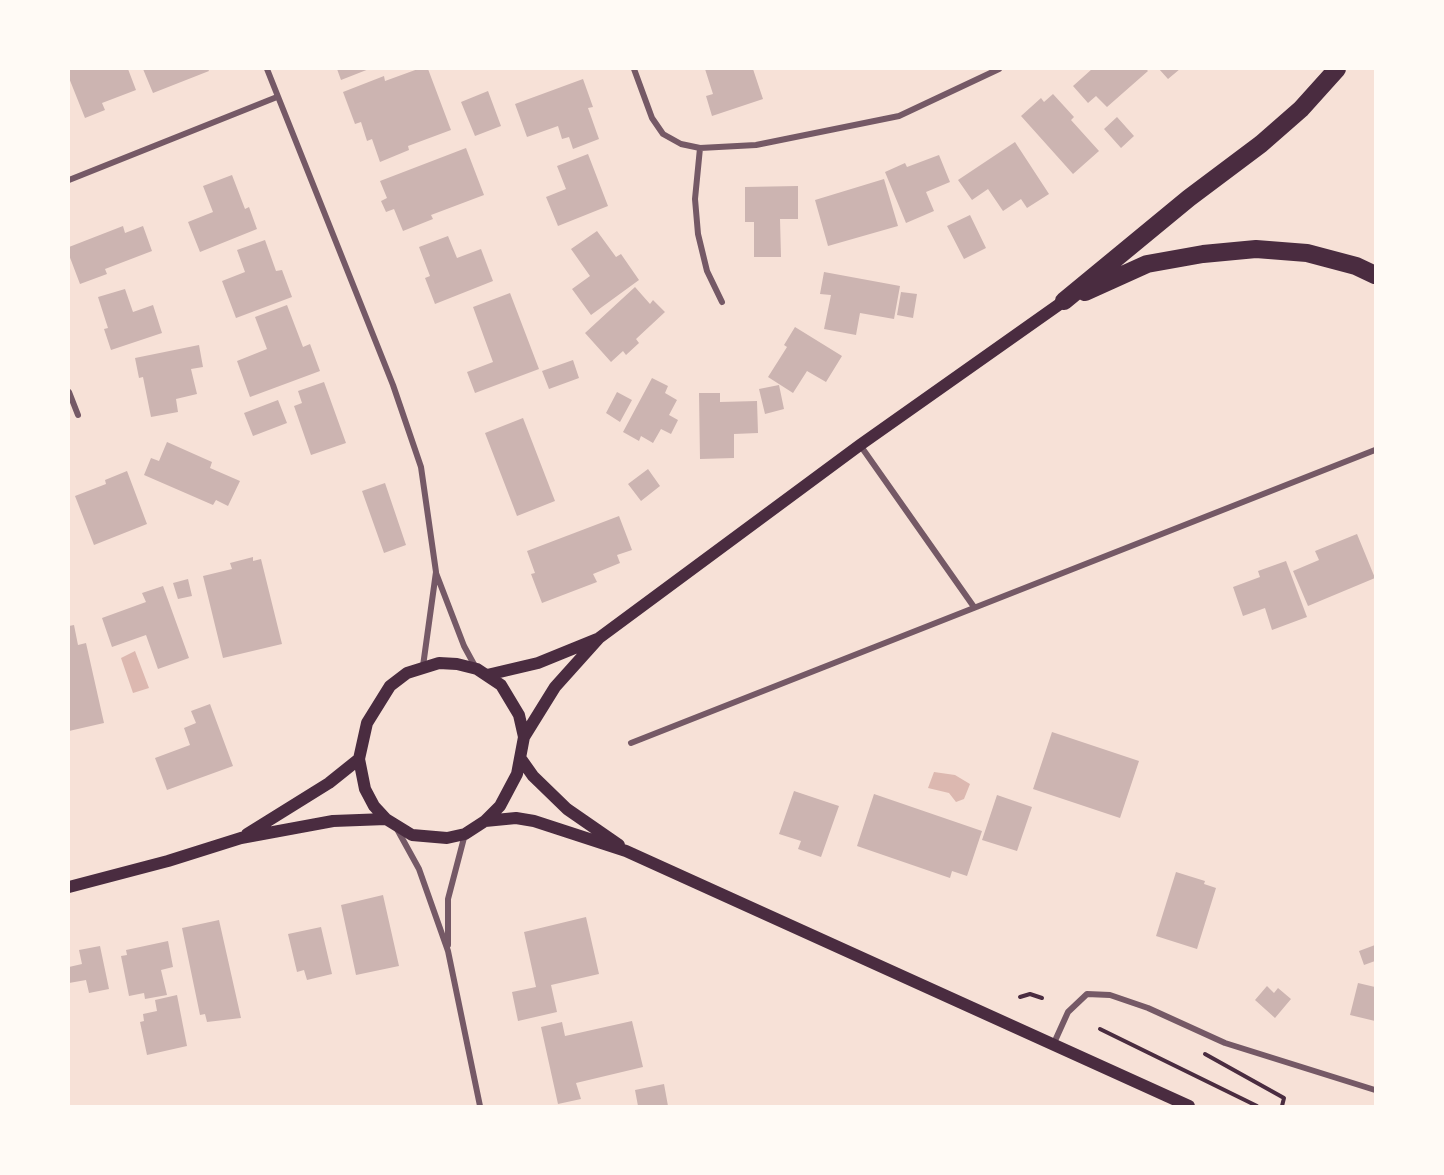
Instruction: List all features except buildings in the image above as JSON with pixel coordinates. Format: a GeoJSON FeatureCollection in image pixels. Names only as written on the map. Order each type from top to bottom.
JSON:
{"type":"FeatureCollection","features":[{"type":"Feature","properties":{"kind":"highway"},"geometry":{"type":"LineString","coordinates":[[1064,301],[1189,198],[1261,144],[1301,109],[1337,69]]}},
{"type":"Feature","properties":{"kind":"highway"},"geometry":{"type":"LineString","coordinates":[[1064,301],[1147,264],[1203,254],[1256,249],[1306,253],[1356,266],[1375,275]]}},
{"type":"Feature","properties":{"kind":"main road"},"geometry":{"type":"LineString","coordinates":[[69,887],[168,861],[241,838],[333,821],[390,823],[427,838],[447,838],[465,834],[485,821],[510,790],[521,759],[524,737],[555,687],[599,638],[860,445],[1064,301]]}},
{"type":"Feature","properties":{"kind":"main road"},"geometry":{"type":"LineString","coordinates":[[482,672],[538,663],[599,638]]}},
{"type":"Feature","properties":{"kind":"main road"},"geometry":{"type":"LineString","coordinates":[[390,823],[374,806],[365,789],[359,759],[367,723],[377,704],[390,686],[407,673],[423,666],[457,664],[482,672],[512,700],[524,737]]}},
{"type":"Feature","properties":{"kind":"main road"},"geometry":{"type":"LineString","coordinates":[[241,838],[330,783],[359,759]]}},
{"type":"Feature","properties":{"kind":"main road"},"geometry":{"type":"LineString","coordinates":[[521,759],[533,776],[567,809],[626,850]]}},
{"type":"Feature","properties":{"kind":"main road"},"geometry":{"type":"LineString","coordinates":[[485,821],[516,818],[534,821],[626,850],[1189,1106]]}},
{"type":"Feature","properties":{"kind":"street"},"geometry":{"type":"LineString","coordinates":[[267,69],[408,425],[421,467],[436,572],[464,646],[482,672]]}},
{"type":"Feature","properties":{"kind":"street"},"geometry":{"type":"LineString","coordinates":[[634,69],[652,118],[663,134],[681,144],[700,148],[756,145],[899,116],[999,69]]}},
{"type":"Feature","properties":{"kind":"street"},"geometry":{"type":"LineString","coordinates":[[69,180],[277,97]]}},
{"type":"Feature","properties":{"kind":"street"},"geometry":{"type":"LineString","coordinates":[[700,148],[694,199],[698,234],[706,271],[722,302]]}},
{"type":"Feature","properties":{"kind":"street"},"geometry":{"type":"LineString","coordinates":[[69,392],[78,415]]}},
{"type":"Feature","properties":{"kind":"street"},"geometry":{"type":"LineString","coordinates":[[860,445],[975,607]]}},
{"type":"Feature","properties":{"kind":"street"},"geometry":{"type":"LineString","coordinates":[[631,743],[1375,450]]}},
{"type":"Feature","properties":{"kind":"street"},"geometry":{"type":"LineString","coordinates":[[423,666],[436,572]]}},
{"type":"Feature","properties":{"kind":"street"},"geometry":{"type":"LineString","coordinates":[[390,823],[419,868],[448,951],[480,1106]]}},
{"type":"Feature","properties":{"kind":"street"},"geometry":{"type":"LineString","coordinates":[[448,951],[448,899],[465,834]]}},
{"type":"Feature","properties":{"kind":"street"},"geometry":{"type":"LineString","coordinates":[[1054,1043],[1068,1012],[1087,994],[1110,995],[1149,1008],[1225,1043],[1375,1090]]}},
{"type":"Feature","properties":{"kind":"path"},"geometry":{"type":"LineString","coordinates":[[1020,997],[1030,994],[1042,998]]}},
{"type":"Feature","properties":{"kind":"path"},"geometry":{"type":"LineString","coordinates":[[1100,1029],[1257,1106]]}},
{"type":"Feature","properties":{"kind":"path"},"geometry":{"type":"LineString","coordinates":[[1203,1053],[1284,1098],[1282,1106]]}},
{"type":"Feature","properties":{"kind":"shaded area"},"geometry":{"type":"Polygon","coordinates":[[[135,651],[149,688],[133,693],[121,658],[135,651]]]}},
{"type":"Feature","properties":{"kind":"shaded area"},"geometry":{"type":"Polygon","coordinates":[[[934,772],[955,775],[970,784],[964,799],[956,802],[949,793],[928,788],[934,772]]]}}]}
